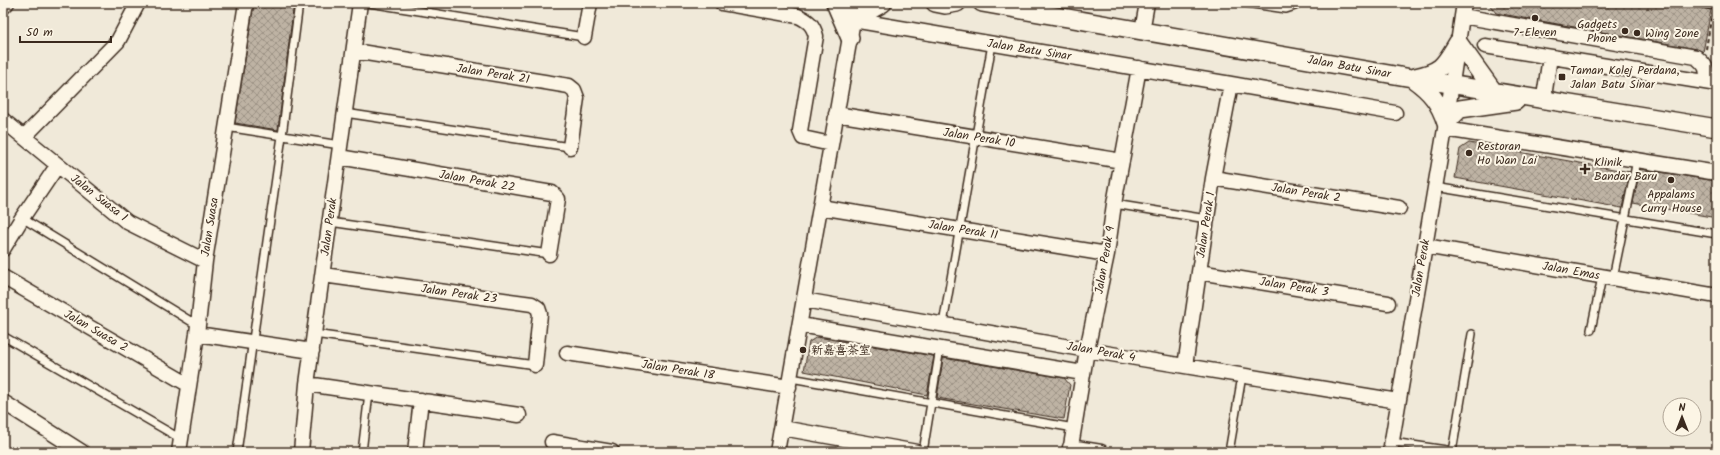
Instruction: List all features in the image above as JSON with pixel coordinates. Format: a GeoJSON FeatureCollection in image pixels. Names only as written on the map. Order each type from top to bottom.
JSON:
{"type":"FeatureCollection","features":[{"type":"Feature","properties":{"kind":"street"},"geometry":{"type":"LineString","coordinates":[[3,7],[7,3]]}},
{"type":"Feature","properties":{"kind":"street"},"geometry":{"type":"LineString","coordinates":[[24,137],[118,41],[138,3]]}},
{"type":"Feature","properties":{"kind":"street","name":"Jalan Suasa"},"geometry":{"type":"LineString","coordinates":[[180,446],[205,261],[246,3]]}},
{"type":"Feature","properties":{"kind":"street","name":"Jalan Perak"},"geometry":{"type":"LineString","coordinates":[[301,452],[314,334],[360,3]]}},
{"type":"Feature","properties":{"kind":"street"},"geometry":{"type":"LineString","coordinates":[[584,37],[590,3]]}},
{"type":"Feature","properties":{"kind":"street"},"geometry":{"type":"LineString","coordinates":[[722,3],[798,16],[807,20],[813,25],[816,36],[800,131],[803,138],[831,144]]}},
{"type":"Feature","properties":{"kind":"street"},"geometry":{"type":"LineString","coordinates":[[834,3],[850,38]]}},
{"type":"Feature","properties":{"kind":"street"},"geometry":{"type":"LineString","coordinates":[[777,452],[853,20],[847,3]]}},
{"type":"Feature","properties":{"kind":"street"},"geometry":{"type":"LineString","coordinates":[[853,20],[883,3]]}},
{"type":"Feature","properties":{"kind":"street"},"geometry":{"type":"LineString","coordinates":[[935,3],[944,5],[957,3]]}},
{"type":"Feature","properties":{"kind":"street","name":"Jalan Batu Sinar"},"geometry":{"type":"LineString","coordinates":[[982,3],[1411,78],[1717,128]]}},
{"type":"Feature","properties":{"kind":"street"},"geometry":{"type":"LineString","coordinates":[[1142,31],[1147,3]]}},
{"type":"Feature","properties":{"kind":"street"},"geometry":{"type":"LineString","coordinates":[[1463,10],[1696,57],[1705,64],[1712,83],[1485,46]]}},
{"type":"Feature","properties":{"kind":"street","name":"Jalan Perak"},"geometry":{"type":"LineString","coordinates":[[1391,447],[1463,10]]}},
{"type":"Feature","properties":{"kind":"street","name":"Jalan Batu Sinar"},"geometry":{"type":"LineString","coordinates":[[853,20],[1395,113]]}},
{"type":"Feature","properties":{"kind":"street"},"geometry":{"type":"LineString","coordinates":[[1411,78],[1427,75],[1439,70],[1458,42],[1494,92]]}},
{"type":"Feature","properties":{"kind":"street","name":"Jalan Perak 21"},"geometry":{"type":"LineString","coordinates":[[354,51],[570,86],[574,90],[577,98],[570,147]]}},
{"type":"Feature","properties":{"kind":"street"},"geometry":{"type":"LineString","coordinates":[[1445,126],[1460,109],[1540,99],[1545,90],[1550,57]]}},
{"type":"Feature","properties":{"kind":"street","name":"Jalan Perak 9"},"geometry":{"type":"LineString","coordinates":[[1070,449],[1087,350],[1107,254],[1114,204],[1139,68]]}},
{"type":"Feature","properties":{"kind":"street"},"geometry":{"type":"LineString","coordinates":[[1411,78],[1427,89],[1435,98],[1441,110],[1445,126]]}},
{"type":"Feature","properties":{"kind":"street","name":"Jalan Perak 1"},"geometry":{"type":"LineString","coordinates":[[1184,366],[1213,178],[1231,84]]}},
{"type":"Feature","properties":{"kind":"street","name":"Jalan Perak 10"},"geometry":{"type":"LineString","coordinates":[[836,114],[1122,161]]}},
{"type":"Feature","properties":{"kind":"street","name":"Jalan Suasa 1"},"geometry":{"type":"LineString","coordinates":[[3,120],[57,166],[127,222],[205,261]]}},
{"type":"Feature","properties":{"kind":"street"},"geometry":{"type":"LineString","coordinates":[[1445,126],[1717,173]]}},
{"type":"Feature","properties":{"kind":"street","name":"Jalan Perak 22"},"geometry":{"type":"LineString","coordinates":[[340,151],[552,193],[558,199],[549,254]]}},
{"type":"Feature","properties":{"kind":"street"},"geometry":{"type":"LineString","coordinates":[[3,249],[57,166]]}},
{"type":"Feature","properties":{"kind":"street","name":"Jalan Perak 2"},"geometry":{"type":"LineString","coordinates":[[1213,178],[1399,208]]}},
{"type":"Feature","properties":{"kind":"street","name":"Jalan Perak 11"},"geometry":{"type":"LineString","coordinates":[[820,207],[1107,254]]}},
{"type":"Feature","properties":{"kind":"street","name":"Jalan Emas"},"geometry":{"type":"LineString","coordinates":[[1424,246],[1717,296]]}},
{"type":"Feature","properties":{"kind":"street","name":"Jalan Perak 3"},"geometry":{"type":"LineString","coordinates":[[1199,272],[1388,303]]}},
{"type":"Feature","properties":{"kind":"street","name":"Jalan Perak 23"},"geometry":{"type":"LineString","coordinates":[[323,275],[532,304],[538,308],[540,314],[535,365]]}},
{"type":"Feature","properties":{"kind":"street","name":"Jalan Suasa 2"},"geometry":{"type":"LineString","coordinates":[[3,277],[189,385]]}},
{"type":"Feature","properties":{"kind":"street","name":"Jalan Perak 4"},"geometry":{"type":"LineString","coordinates":[[804,300],[1087,350],[1398,401]]}},
{"type":"Feature","properties":{"kind":"street","name":"Jalan Perak 4"},"geometry":{"type":"LineString","coordinates":[[800,324],[1083,372]]}},
{"type":"Feature","properties":{"kind":"street"},"geometry":{"type":"LineString","coordinates":[[197,329],[254,342],[312,351]]}},
{"type":"Feature","properties":{"kind":"street","name":"Jalan Perak 18"},"geometry":{"type":"LineString","coordinates":[[567,353],[790,382]]}},
{"type":"Feature","properties":{"kind":"street"},"geometry":{"type":"LineString","coordinates":[[308,384],[520,415]]}},
{"type":"Feature","properties":{"kind":"street"},"geometry":{"type":"LineString","coordinates":[[415,452],[421,400]]}},
{"type":"Feature","properties":{"kind":"street"},"geometry":{"type":"LineString","coordinates":[[3,402],[82,452]]}},
{"type":"Feature","properties":{"kind":"street"},"geometry":{"type":"LineString","coordinates":[[782,428],[917,452]]}},
{"type":"Feature","properties":{"kind":"street"},"geometry":{"type":"LineString","coordinates":[[552,442],[612,452]]}},
{"type":"Feature","properties":{"kind":"street"},"geometry":{"type":"LineString","coordinates":[[1070,449],[1101,452]]}},
{"type":"Feature","properties":{"kind":"lane"},"geometry":{"type":"LineString","coordinates":[[237,452],[254,342],[299,3]]}},
{"type":"Feature","properties":{"kind":"lane"},"geometry":{"type":"LineString","coordinates":[[369,3],[584,37]]}},
{"type":"Feature","properties":{"kind":"lane"},"geometry":{"type":"LineString","coordinates":[[1246,3],[1286,9],[1295,6],[1295,3]]}},
{"type":"Feature","properties":{"kind":"lane"},"geometry":{"type":"LineString","coordinates":[[1700,3],[1713,5]]}},
{"type":"Feature","properties":{"kind":"lane"},"geometry":{"type":"LineString","coordinates":[[943,324],[992,44]]}},
{"type":"Feature","properties":{"kind":"lane"},"geometry":{"type":"LineString","coordinates":[[345,113],[570,147]]}},
{"type":"Feature","properties":{"kind":"lane"},"geometry":{"type":"LineString","coordinates":[[226,127],[282,136],[340,151]]}},
{"type":"Feature","properties":{"kind":"lane"},"geometry":{"type":"LineString","coordinates":[[1591,330],[1625,218],[1637,160]]}},
{"type":"Feature","properties":{"kind":"lane"},"geometry":{"type":"LineString","coordinates":[[1435,187],[1717,234]]}},
{"type":"Feature","properties":{"kind":"lane"},"geometry":{"type":"LineString","coordinates":[[1114,204],[1207,219]]}},
{"type":"Feature","properties":{"kind":"lane"},"geometry":{"type":"LineString","coordinates":[[22,218],[197,329]]}},
{"type":"Feature","properties":{"kind":"lane"},"geometry":{"type":"LineString","coordinates":[[330,222],[549,254]]}},
{"type":"Feature","properties":{"kind":"lane"},"geometry":{"type":"LineString","coordinates":[[314,334],[535,365]]}},
{"type":"Feature","properties":{"kind":"lane"},"geometry":{"type":"LineString","coordinates":[[1391,447],[1452,451],[1472,334]]}},
{"type":"Feature","properties":{"kind":"lane"},"geometry":{"type":"LineString","coordinates":[[3,336],[180,446]]}},
{"type":"Feature","properties":{"kind":"lane"},"geometry":{"type":"LineString","coordinates":[[922,452],[940,348]]}},
{"type":"Feature","properties":{"kind":"lane"},"geometry":{"type":"LineString","coordinates":[[1229,452],[1242,376]]}},
{"type":"Feature","properties":{"kind":"lane"},"geometry":{"type":"LineString","coordinates":[[790,382],[931,402],[1074,428]]}},
{"type":"Feature","properties":{"kind":"lane"},"geometry":{"type":"LineString","coordinates":[[362,452],[369,393]]}},
{"type":"Feature","properties":{"kind":"path"},"geometry":{"type":"LineString","coordinates":[[1696,57],[1705,54],[1713,5]]}},
{"type":"Feature","properties":{"kind":"building"},"geometry":{"type":"Polygon","coordinates":[[[254,3],[294,3],[278,130],[235,123],[254,3]]]}},
{"type":"Feature","properties":{"kind":"building"},"geometry":{"type":"Polygon","coordinates":[[[1488,3],[1675,3],[1711,10],[1703,52],[1697,49],[1496,13],[1488,3]]]}},
{"type":"Feature","properties":{"kind":"building"},"geometry":{"type":"Polygon","coordinates":[[[1469,143],[1630,172],[1622,208],[1455,178],[1460,149],[1469,143]]]}},
{"type":"Feature","properties":{"kind":"building"},"geometry":{"type":"Polygon","coordinates":[[[1640,169],[1717,181],[1717,218],[1633,203],[1640,169]]]}},
{"type":"Feature","properties":{"kind":"building"},"geometry":{"type":"Polygon","coordinates":[[[817,337],[934,356],[927,395],[804,371],[809,342],[817,337]]]}},
{"type":"Feature","properties":{"kind":"building"},"geometry":{"type":"Polygon","coordinates":[[[943,358],[1064,378],[1070,385],[1064,419],[937,398],[943,358]]]}},
{"type":"Feature","properties":{"kind":"place","name":"7-Eleven"},"geometry":{"type":"Point","coordinates":[1535,18]}},
{"type":"Feature","properties":{"kind":"place","name":"Gadgets Phone"},"geometry":{"type":"Point","coordinates":[1625,31]}},
{"type":"Feature","properties":{"kind":"place","name":"Wing Zone"},"geometry":{"type":"Point","coordinates":[1637,33]}},
{"type":"Feature","properties":{"kind":"place","name":"Taman Kolej Perdana, Jalan Batu Sinar"},"geometry":{"type":"Point","coordinates":[1562,77]}},
{"type":"Feature","properties":{"kind":"place","name":"Restoran Ho Wan Lai"},"geometry":{"type":"Point","coordinates":[1469,153]}},
{"type":"Feature","properties":{"kind":"place","name":"Klinik Bandar Baru"},"geometry":{"type":"Point","coordinates":[1585,169]}},
{"type":"Feature","properties":{"kind":"place","name":"Appalams Curry House"},"geometry":{"type":"Point","coordinates":[1671,180]}},
{"type":"Feature","properties":{"kind":"place","name":"新嘉喜茶室"},"geometry":{"type":"Point","coordinates":[803,350]}}]}
